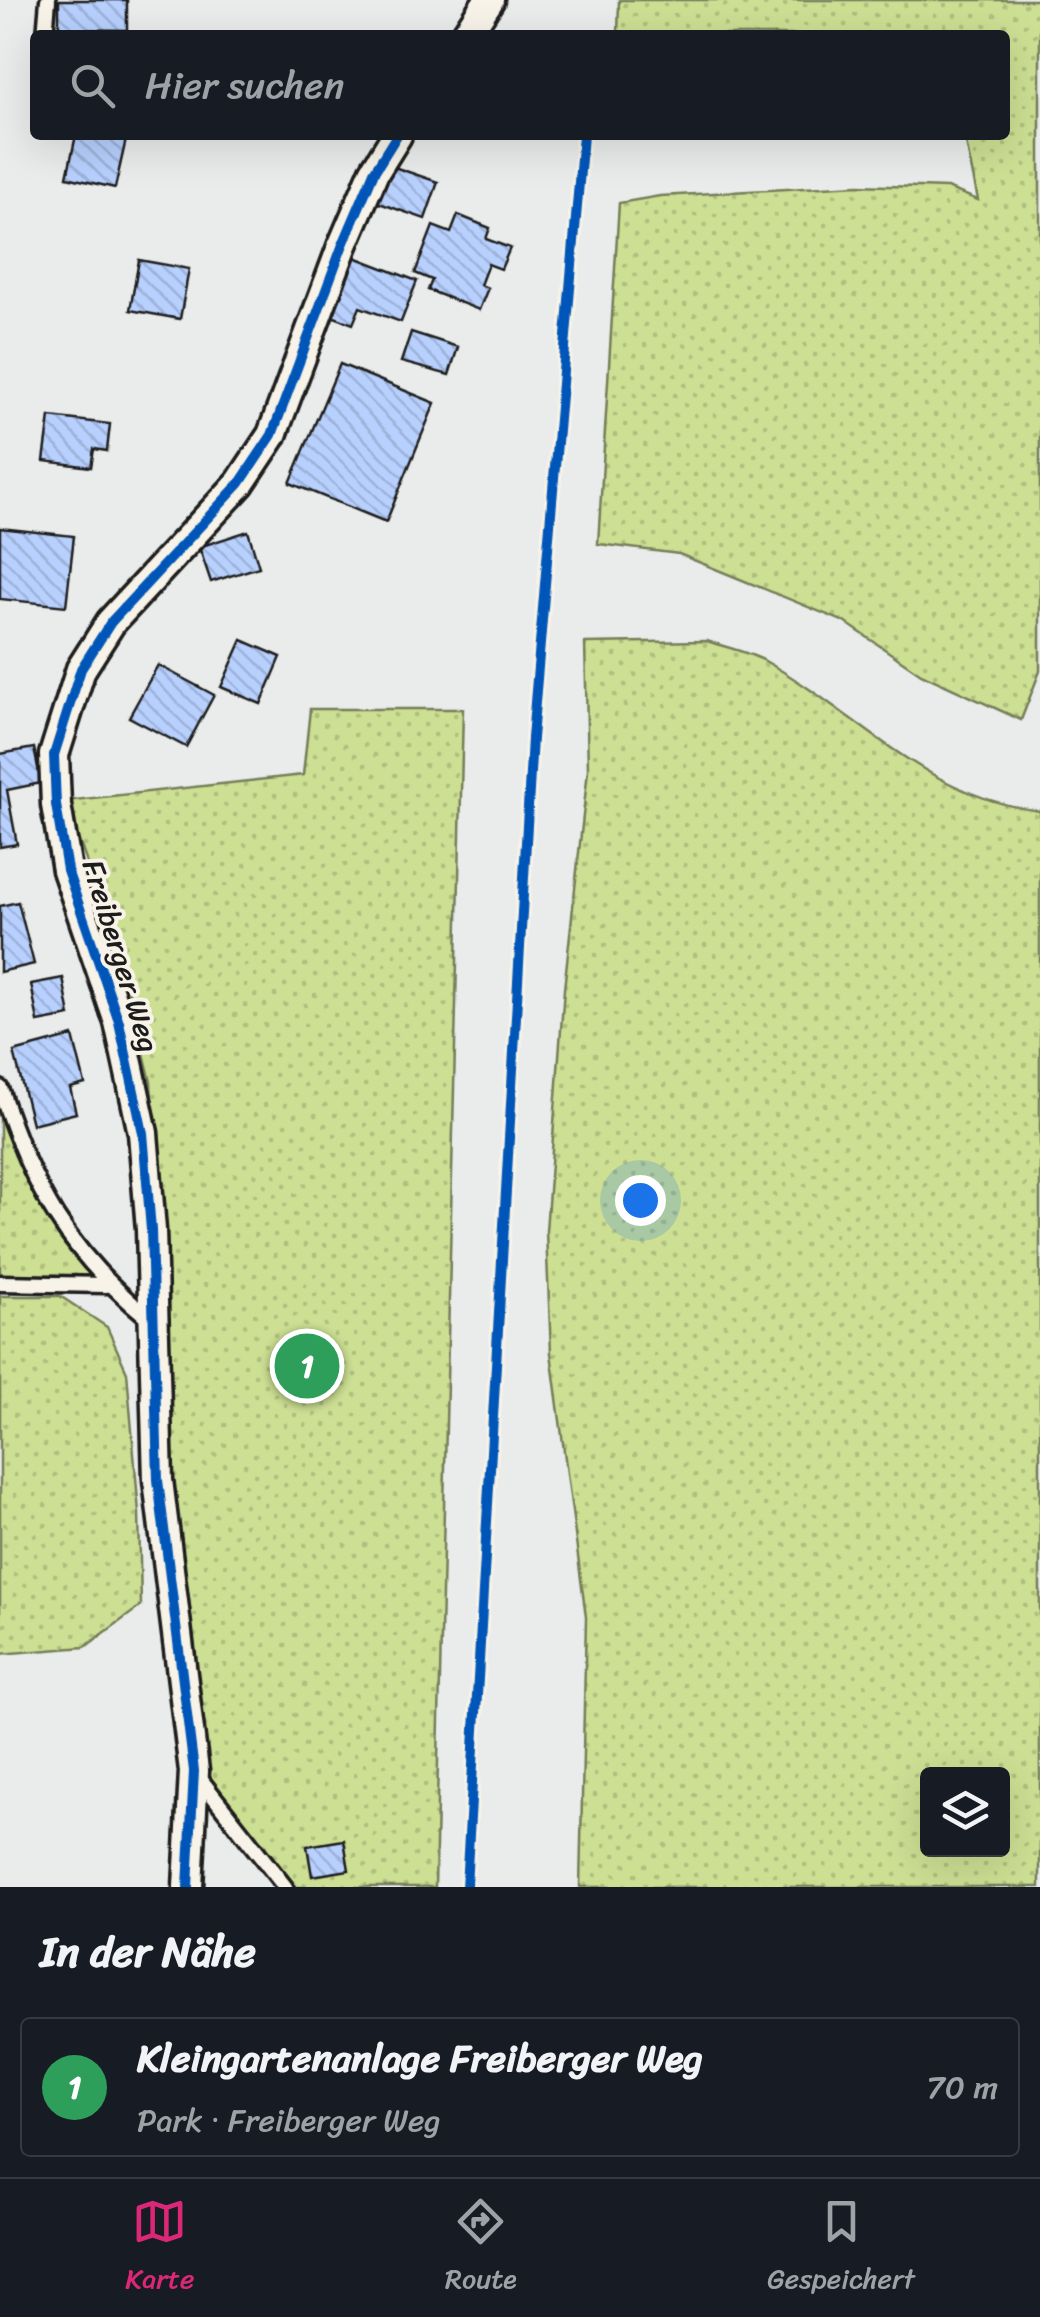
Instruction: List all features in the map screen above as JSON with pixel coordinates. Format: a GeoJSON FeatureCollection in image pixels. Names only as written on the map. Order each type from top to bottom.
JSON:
{"type":"FeatureCollection","features":[{"type":"Feature","properties":{"kind":"street"},"geometry":{"type":"LineString","coordinates":[[469,30],[489,0]]}},
{"type":"Feature","properties":{"kind":"street","name":"Freiberger Weg"},"geometry":{"type":"LineString","coordinates":[[188,1887],[194,1772],[158,1480],[150,1320],[151,1230],[143,1133],[119,1022],[68,870],[56,805],[54,756],[81,669],[111,622],[240,483],[272,435],[342,247],[374,172],[394,140]]}},
{"type":"Feature","properties":{"kind":"lane"},"geometry":{"type":"LineString","coordinates":[[45,30],[48,0]]}},
{"type":"Feature","properties":{"kind":"lane"},"geometry":{"type":"LineString","coordinates":[[0,1088],[26,1166],[55,1221],[106,1285],[150,1320]]}},
{"type":"Feature","properties":{"kind":"lane"},"geometry":{"type":"LineString","coordinates":[[0,1283],[106,1285]]}},
{"type":"Feature","properties":{"kind":"lane"},"geometry":{"type":"LineString","coordinates":[[194,1772],[285,1887]]}},
{"type":"Feature","properties":{"kind":"green space"},"geometry":{"type":"Polygon","coordinates":[[[619,0],[1040,0],[1040,671],[1021,720],[921,674],[845,622],[679,554],[598,544],[619,203],[660,196],[858,185],[947,188],[978,200],[965,140],[1010,140],[1010,30],[618,30],[619,0]]]}},
{"type":"Feature","properties":{"kind":"green space"},"geometry":{"type":"Polygon","coordinates":[[[707,641],[765,661],[928,772],[999,803],[1040,811],[1040,1887],[580,1887],[586,1617],[551,1353],[546,1231],[564,989],[588,770],[585,643],[707,641]]]}},
{"type":"Feature","properties":{"kind":"green space"},"geometry":{"type":"Polygon","coordinates":[[[310,709],[463,709],[435,1887],[296,1887],[202,1776],[171,1469],[151,1082],[121,959],[65,801],[303,775],[310,709]]]}},
{"type":"Feature","properties":{"kind":"green space"},"geometry":{"type":"Polygon","coordinates":[[[0,1088],[27,1166],[106,1285],[0,1283],[0,1088]]]}},
{"type":"Feature","properties":{"kind":"green space"},"geometry":{"type":"Polygon","coordinates":[[[0,1296],[60,1296],[107,1327],[127,1372],[139,1513],[141,1606],[85,1647],[0,1654],[0,1296]]]}},
{"type":"Feature","properties":{"kind":"building"},"geometry":{"type":"Polygon","coordinates":[[[59,0],[127,0],[127,30],[59,29],[59,0]]]}},
{"type":"Feature","properties":{"kind":"building"},"geometry":{"type":"Polygon","coordinates":[[[75,140],[126,140],[115,188],[67,177],[75,140]]]}},
{"type":"Feature","properties":{"kind":"building"},"geometry":{"type":"Polygon","coordinates":[[[388,165],[438,182],[425,219],[376,202],[388,165]]]}},
{"type":"Feature","properties":{"kind":"building"},"geometry":{"type":"Polygon","coordinates":[[[458,215],[490,228],[486,239],[510,248],[501,269],[488,264],[480,285],[488,288],[479,310],[428,290],[432,280],[415,273],[433,226],[451,233],[458,215]]]}},
{"type":"Feature","properties":{"kind":"building"},"geometry":{"type":"Polygon","coordinates":[[[352,256],[417,281],[401,322],[360,307],[353,324],[329,315],[352,256]]]}},
{"type":"Feature","properties":{"kind":"building"},"geometry":{"type":"Polygon","coordinates":[[[139,260],[189,269],[180,319],[130,310],[139,260]]]}},
{"type":"Feature","properties":{"kind":"building"},"geometry":{"type":"Polygon","coordinates":[[[411,332],[458,347],[449,375],[401,362],[411,332]]]}},
{"type":"Feature","properties":{"kind":"building"},"geometry":{"type":"Polygon","coordinates":[[[340,364],[435,403],[386,522],[290,483],[340,364]]]}},
{"type":"Feature","properties":{"kind":"building"},"geometry":{"type":"Polygon","coordinates":[[[50,417],[110,424],[107,451],[94,449],[91,467],[44,461],[50,417]]]}},
{"type":"Feature","properties":{"kind":"building"},"geometry":{"type":"Polygon","coordinates":[[[0,528],[74,536],[66,606],[0,599],[0,528]]]}},
{"type":"Feature","properties":{"kind":"building"},"geometry":{"type":"Polygon","coordinates":[[[248,531],[259,567],[211,582],[199,547],[248,531]]]}},
{"type":"Feature","properties":{"kind":"building"},"geometry":{"type":"Polygon","coordinates":[[[242,640],[281,657],[261,704],[221,687],[242,640]]]}},
{"type":"Feature","properties":{"kind":"building"},"geometry":{"type":"Polygon","coordinates":[[[158,665],[214,695],[186,747],[129,717],[158,665]]]}},
{"type":"Feature","properties":{"kind":"building"},"geometry":{"type":"Polygon","coordinates":[[[34,748],[41,783],[7,790],[17,844],[0,847],[0,754],[34,748]]]}},
{"type":"Feature","properties":{"kind":"building"},"geometry":{"type":"Polygon","coordinates":[[[18,902],[34,964],[0,972],[0,906],[18,902]]]}},
{"type":"Feature","properties":{"kind":"building"},"geometry":{"type":"Polygon","coordinates":[[[63,978],[70,1016],[38,1022],[31,984],[63,978]]]}},
{"type":"Feature","properties":{"kind":"building"},"geometry":{"type":"Polygon","coordinates":[[[73,1036],[85,1084],[70,1088],[76,1113],[32,1124],[14,1052],[73,1036]]]}},
{"type":"Feature","properties":{"kind":"building"},"geometry":{"type":"Polygon","coordinates":[[[344,1840],[349,1870],[312,1876],[307,1846],[344,1840]]]}},
{"type":"Feature","properties":{"kind":"cycle path"},"geometry":{"type":"LineString","coordinates":[[188,1887],[194,1771],[158,1480],[151,1230],[143,1133],[119,1022],[67,870],[56,805],[54,755],[81,669],[111,622],[240,483],[272,435],[342,247],[374,172],[394,140]]}},
{"type":"Feature","properties":{"kind":"cycle path"},"geometry":{"type":"LineString","coordinates":[[466,1887],[532,738],[583,140]]}},
{"type":"Feature","properties":{"kind":"place","name":"Kleingartenanlage Freiberger Weg"},"geometry":{"type":"Point","coordinates":[307,1366]}}]}
